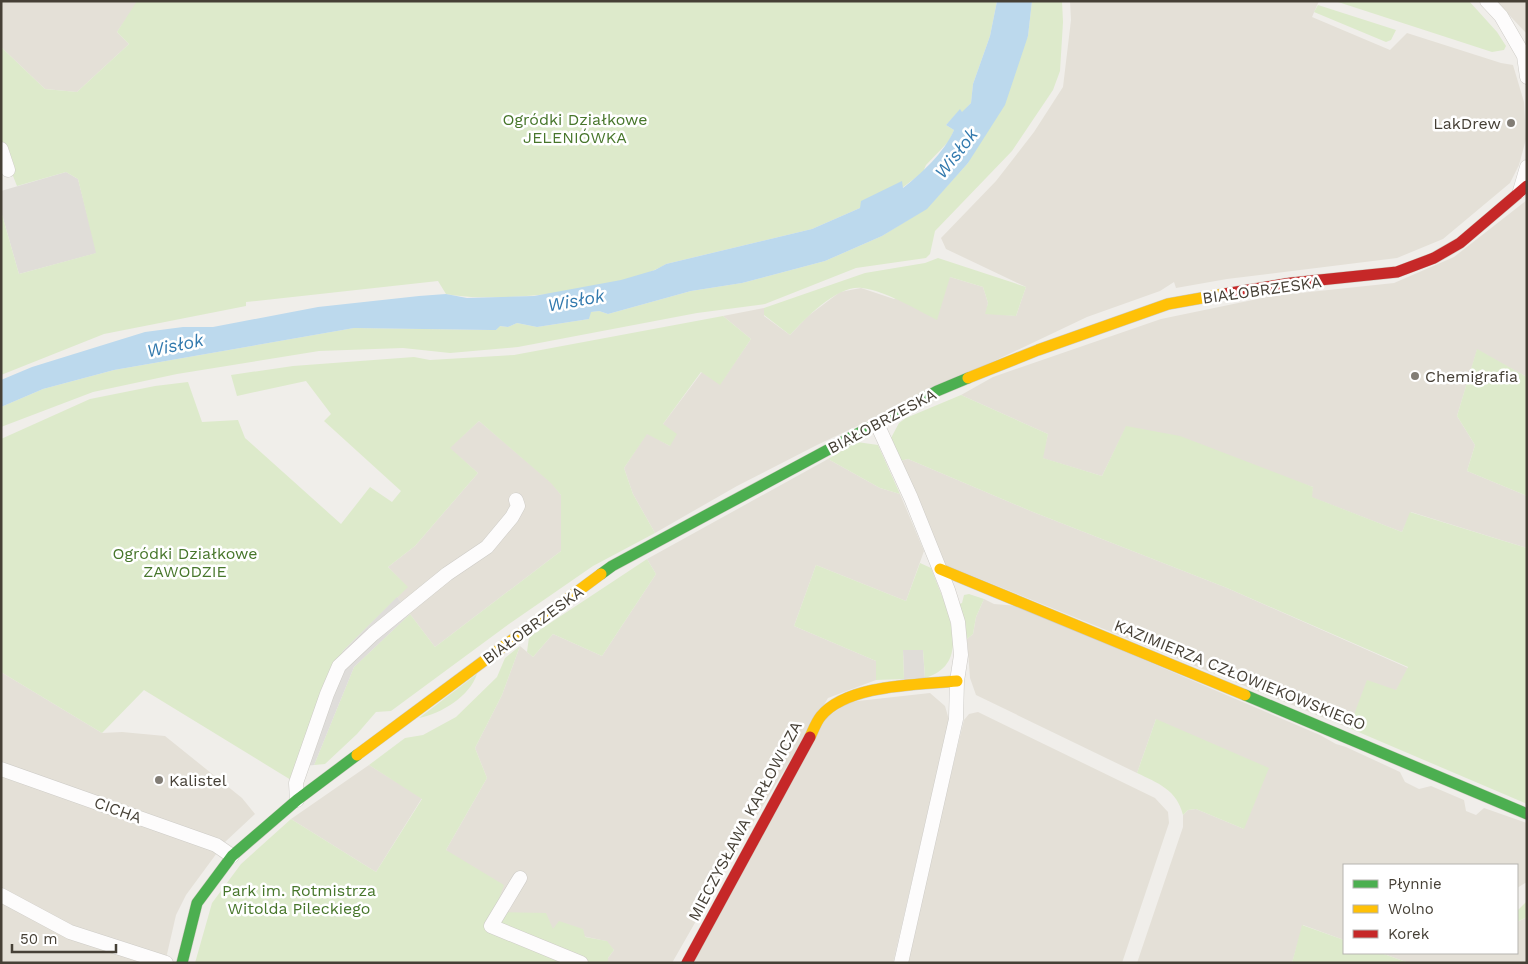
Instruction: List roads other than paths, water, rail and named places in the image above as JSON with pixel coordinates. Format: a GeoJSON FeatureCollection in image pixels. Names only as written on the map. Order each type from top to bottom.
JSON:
{"type":"FeatureCollection","features":[{"type":"Feature","properties":{"kind":"street"},"geometry":{"type":"LineString","coordinates":[[1487,1],[1501,16],[1525,58],[1527,77]]}},
{"type":"Feature","properties":{"kind":"street"},"geometry":{"type":"LineString","coordinates":[[1,149],[8,170]]}},
{"type":"Feature","properties":{"kind":"street"},"geometry":{"type":"LineString","coordinates":[[1523,189],[1527,167]]}},
{"type":"Feature","properties":{"kind":"street","name":"BIAŁOBRZESKA"},"geometry":{"type":"LineString","coordinates":[[182,963],[197,903],[232,856],[297,800],[612,566],[937,391],[1048,346],[1168,304],[1291,283],[1378,276],[1417,265],[1460,243],[1523,189]]}},
{"type":"Feature","properties":{"kind":"street"},"geometry":{"type":"LineString","coordinates":[[877,424],[940,569],[958,622],[961,655],[957,681],[956,719],[900,963]]}},
{"type":"Feature","properties":{"kind":"street"},"geometry":{"type":"LineString","coordinates":[[297,800],[296,783],[326,694],[339,666],[373,634],[448,574],[487,547],[512,517],[518,506],[516,500]]}},
{"type":"Feature","properties":{"kind":"street","name":"KAZIMIERZA CZŁOWIEKOWSKIEGO"},"geometry":{"type":"LineString","coordinates":[[940,569],[1336,732],[1527,814]]}},
{"type":"Feature","properties":{"kind":"street","name":"MIECZYSŁAWA KARŁOWICZA"},"geometry":{"type":"LineString","coordinates":[[687,963],[821,716],[850,696],[872,690],[957,681]]}},
{"type":"Feature","properties":{"kind":"street","name":"CICHA"},"geometry":{"type":"LineString","coordinates":[[1,769],[216,845],[232,856]]}},
{"type":"Feature","properties":{"kind":"street"},"geometry":{"type":"LineString","coordinates":[[520,878],[491,926],[581,963]]}},
{"type":"Feature","properties":{"kind":"street"},"geometry":{"type":"LineString","coordinates":[[1,895],[70,932],[166,963]]}},
{"type":"Feature","properties":{"kind":"water","name":"Wisłok"},"geometry":{"type":"Polygon","coordinates":[[[997,1],[1032,1],[1028,36],[1005,105],[968,163],[927,209],[882,236],[825,261],[742,283],[691,291],[608,314],[599,311],[591,312],[589,319],[537,327],[517,323],[508,327],[500,326],[496,330],[354,328],[114,370],[43,389],[1,407],[1,380],[32,367],[145,332],[183,327],[213,327],[318,307],[419,296],[446,294],[467,298],[534,296],[621,280],[655,270],[666,264],[812,229],[860,208],[861,201],[902,181],[903,188],[938,155],[954,130],[946,125],[960,109],[962,112],[971,103],[973,84],[990,36],[997,1]]]}},
{"type":"Feature","properties":{"kind":"place","name":"LakDrew"},"geometry":{"type":"Point","coordinates":[1511,123]}},
{"type":"Feature","properties":{"kind":"place","name":"Chemigrafia"},"geometry":{"type":"Point","coordinates":[1415,376]}},
{"type":"Feature","properties":{"kind":"place","name":"Kalistel"},"geometry":{"type":"Point","coordinates":[159,780]}},
{"type":"Feature","properties":{"kind":"park label","name":"Ogródki Działkowe JELENIÓWKA"},"geometry":{"type":"Point","coordinates":[575,128]}},
{"type":"Feature","properties":{"kind":"park label","name":"Ogródki Działkowe ZAWODZIE"},"geometry":{"type":"Point","coordinates":[185,562]}},
{"type":"Feature","properties":{"kind":"park label","name":"Park im. Rotmistrza Witolda Pileckiego"},"geometry":{"type":"Point","coordinates":[299,899]}}]}
